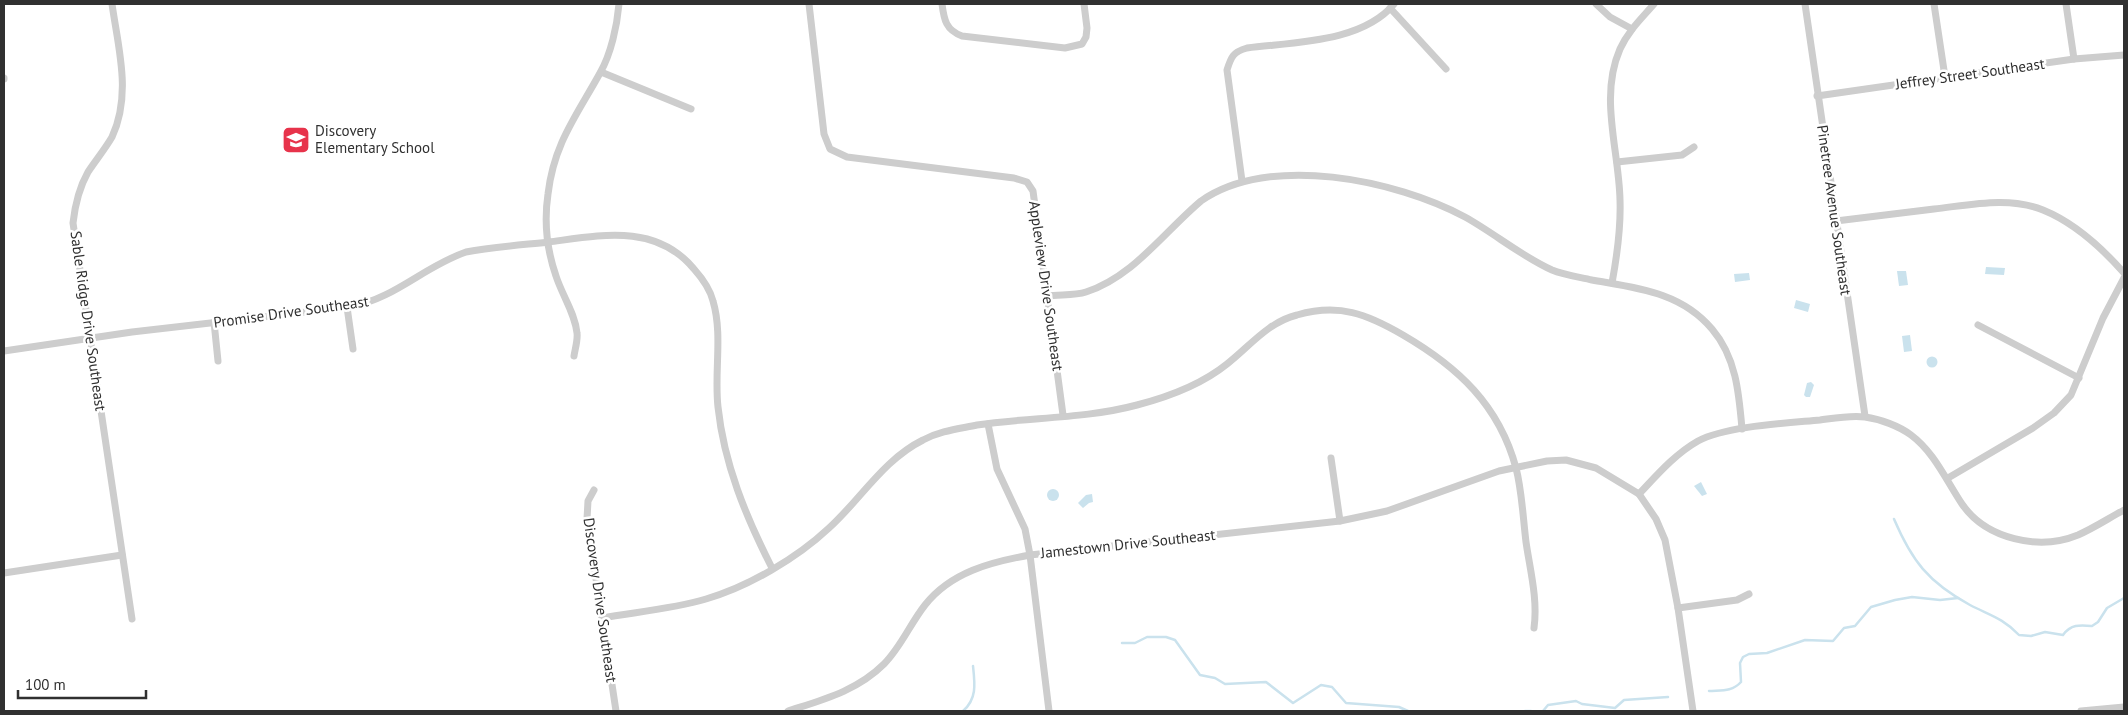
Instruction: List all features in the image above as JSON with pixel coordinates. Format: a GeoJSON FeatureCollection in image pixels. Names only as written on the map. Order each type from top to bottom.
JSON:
{"type":"FeatureCollection","features":[{"type":"Feature","properties":{"kind":"street","name":"Sable Ridge Drive Southeast"},"geometry":{"type":"LineString","coordinates":[[112,4],[122,75],[122,103],[112,137],[89,171],[79,191],[73,223],[132,618]]}},
{"type":"Feature","properties":{"kind":"street"},"geometry":{"type":"LineString","coordinates":[[574,356],[577,333],[556,276],[548,242],[546,215],[548,192],[554,162],[563,136],[601,72],[616,25],[619,4]]}},
{"type":"Feature","properties":{"kind":"street","name":"Appleview Drive Southeast"},"geometry":{"type":"LineString","coordinates":[[809,4],[824,134],[830,149],[847,157],[1014,178],[1027,182],[1033,191],[1062,415]]}},
{"type":"Feature","properties":{"kind":"street"},"geometry":{"type":"LineString","coordinates":[[942,4],[949,30],[962,36],[1073,48],[1082,44],[1086,37],[1087,28],[1084,4]]}},
{"type":"Feature","properties":{"kind":"street"},"geometry":{"type":"LineString","coordinates":[[1596,4],[1610,17],[1632,29]]}},
{"type":"Feature","properties":{"kind":"street"},"geometry":{"type":"LineString","coordinates":[[1612,283],[1618,246],[1620,200],[1610,106],[1611,79],[1620,49],[1632,29],[1654,4]]}},
{"type":"Feature","properties":{"kind":"street","name":"Pinetree Avenue Southeast"},"geometry":{"type":"LineString","coordinates":[[1805,4],[1865,416]]}},
{"type":"Feature","properties":{"kind":"street"},"geometry":{"type":"LineString","coordinates":[[1934,4],[1945,77]]}},
{"type":"Feature","properties":{"kind":"street"},"geometry":{"type":"LineString","coordinates":[[2066,4],[2074,59]]}},
{"type":"Feature","properties":{"kind":"street"},"geometry":{"type":"LineString","coordinates":[[1242,181],[1227,70],[1231,56],[1238,50],[1327,38],[1352,32],[1392,6],[1446,69]]}},
{"type":"Feature","properties":{"kind":"street","name":"Jeffrey Street Southeast"},"geometry":{"type":"LineString","coordinates":[[1817,96],[2074,59],[2124,55]]}},
{"type":"Feature","properties":{"kind":"street"},"geometry":{"type":"LineString","coordinates":[[601,72],[691,109]]}},
{"type":"Feature","properties":{"kind":"street"},"geometry":{"type":"LineString","coordinates":[[1617,162],[1682,155],[1694,147]]}},
{"type":"Feature","properties":{"kind":"street"},"geometry":{"type":"LineString","coordinates":[[1047,296],[1084,293],[1107,283],[1135,262],[1201,201],[1211,194],[1242,181],[1283,176],[1368,182],[1405,191],[1465,217],[1553,270],[1663,294],[1680,303],[1712,329],[1728,356],[1739,392],[1742,428]]}},
{"type":"Feature","properties":{"kind":"street"},"geometry":{"type":"LineString","coordinates":[[1836,221],[1989,203],[2015,203],[2042,210],[2062,219],[2098,246],[2124,273]]}},
{"type":"Feature","properties":{"kind":"street","name":"Promise Drive Southeast"},"geometry":{"type":"LineString","coordinates":[[4,351],[214,322],[347,307],[386,296],[446,260],[466,252],[602,235],[637,236],[667,245],[686,259],[704,280],[713,299],[717,318],[718,407],[728,460],[744,509],[772,568]]}},
{"type":"Feature","properties":{"kind":"street"},"geometry":{"type":"LineString","coordinates":[[1948,478],[2033,428],[2054,413],[2071,395],[2103,318],[2124,278]]}},
{"type":"Feature","properties":{"kind":"street"},"geometry":{"type":"LineString","coordinates":[[347,307],[352,349]]}},
{"type":"Feature","properties":{"kind":"street"},"geometry":{"type":"LineString","coordinates":[[602,618],[672,607],[706,599],[752,580],[815,541],[856,502],[890,460],[907,448],[927,438],[949,430],[988,424],[1124,408],[1172,394],[1219,370],[1271,326],[1297,314],[1321,310],[1342,310],[1360,314],[1380,322],[1432,352],[1454,369],[1492,412],[1505,434],[1516,467],[1534,596],[1534,628]]}},
{"type":"Feature","properties":{"kind":"street"},"geometry":{"type":"LineString","coordinates":[[214,322],[218,361]]}},
{"type":"Feature","properties":{"kind":"street"},"geometry":{"type":"LineString","coordinates":[[1978,325],[2079,378]]}},
{"type":"Feature","properties":{"kind":"street"},"geometry":{"type":"LineString","coordinates":[[1693,711],[1666,540],[1656,519],[1639,494],[1676,456],[1699,441],[1720,433],[1742,428],[1865,416],[1892,424],[1909,433],[1922,444],[1948,478],[1963,505],[1981,523],[2005,536],[2018,540],[2047,542],[2077,536],[2124,510]]}},
{"type":"Feature","properties":{"kind":"street"},"geometry":{"type":"LineString","coordinates":[[988,424],[997,469],[1025,529],[1030,555],[1049,711]]}},
{"type":"Feature","properties":{"kind":"street"},"geometry":{"type":"LineString","coordinates":[[1331,458],[1340,521]]}},
{"type":"Feature","properties":{"kind":"street","name":"Jamestown Drive Southeast"},"geometry":{"type":"LineString","coordinates":[[788,711],[839,695],[870,676],[885,664],[925,605],[945,586],[972,570],[987,564],[1030,555],[1340,521],[1387,511],[1499,471],[1547,461],[1566,460],[1596,468],[1639,494]]}},
{"type":"Feature","properties":{"kind":"street","name":"Discovery Drive Southeast"},"geometry":{"type":"LineString","coordinates":[[594,490],[588,503],[587,518],[616,711]]}},
{"type":"Feature","properties":{"kind":"street"},"geometry":{"type":"LineString","coordinates":[[4,573],[122,555]]}},
{"type":"Feature","properties":{"kind":"street"},"geometry":{"type":"LineString","coordinates":[[1678,608],[1736,600],[1749,594]]}},
{"type":"Feature","properties":{"kind":"street"},"geometry":{"type":"LineString","coordinates":[[2081,711],[2124,707]]}},
{"type":"Feature","properties":{"kind":"water"},"geometry":{"type":"Polygon","coordinates":[[[1986,267],[2005,268],[2004,275],[1985,274],[1986,267]]]}},
{"type":"Feature","properties":{"kind":"water"},"geometry":{"type":"Polygon","coordinates":[[[1897,271],[1906,271],[1908,285],[1899,286],[1897,271]]]}},
{"type":"Feature","properties":{"kind":"water"},"geometry":{"type":"Polygon","coordinates":[[[1749,273],[1750,280],[1735,282],[1734,274],[1749,273]]]}},
{"type":"Feature","properties":{"kind":"water"},"geometry":{"type":"Polygon","coordinates":[[[1796,300],[1810,304],[1808,312],[1794,308],[1796,300]]]}},
{"type":"Feature","properties":{"kind":"water"},"geometry":{"type":"Polygon","coordinates":[[[1910,335],[1912,351],[1904,352],[1902,336],[1910,335]]]}},
{"type":"Feature","properties":{"kind":"water"},"geometry":{"type":"Polygon","coordinates":[[[1932,356],[1938,362],[1932,368],[1926,362],[1932,356]]]}},
{"type":"Feature","properties":{"kind":"water"},"geometry":{"type":"Polygon","coordinates":[[[1811,382],[1814,385],[1810,397],[1806,397],[1804,395],[1807,383],[1811,382]]]}},
{"type":"Feature","properties":{"kind":"water"},"geometry":{"type":"Polygon","coordinates":[[[1701,482],[1707,494],[1702,496],[1694,486],[1701,482]]]}},
{"type":"Feature","properties":{"kind":"water"},"geometry":{"type":"Polygon","coordinates":[[[1053,489],[1059,495],[1053,501],[1047,495],[1053,489]]]}},
{"type":"Feature","properties":{"kind":"water"},"geometry":{"type":"Polygon","coordinates":[[[1092,494],[1093,502],[1083,508],[1078,503],[1086,495],[1092,494]]]}},
{"type":"Feature","properties":{"kind":"waterway"},"geometry":{"type":"LineString","coordinates":[[1894,519],[1915,559],[1932,579],[1955,596],[2001,621],[2019,635],[2031,636],[2045,632],[2063,635],[2073,627],[2092,626],[2098,622],[2107,608],[2124,598]]}},
{"type":"Feature","properties":{"kind":"waterway"},"geometry":{"type":"LineString","coordinates":[[1709,691],[1730,689],[1738,685],[1741,682],[1740,663],[1743,657],[1749,654],[1767,653],[1805,640],[1833,641],[1844,628],[1855,626],[1871,607],[1912,597],[1940,600],[1958,598]]}},
{"type":"Feature","properties":{"kind":"waterway"},"geometry":{"type":"LineString","coordinates":[[1122,643],[1135,643],[1147,637],[1166,637],[1175,640],[1200,675],[1215,678],[1225,684],[1266,682],[1293,703],[1321,685],[1332,687],[1346,703],[1399,707],[1408,711]]}},
{"type":"Feature","properties":{"kind":"waterway"},"geometry":{"type":"LineString","coordinates":[[963,711],[973,696],[973,666]]}},
{"type":"Feature","properties":{"kind":"waterway"},"geometry":{"type":"LineString","coordinates":[[1543,711],[1548,705],[1576,701],[1582,704],[1615,708],[1624,700],[1668,697]]}},
{"type":"Feature","properties":{"kind":"waterway"},"geometry":{"type":"LineString","coordinates":[[1525,711],[1531,711]]}},
{"type":"Feature","properties":{"kind":"place","name":"Discovery Elementary School"},"geometry":{"type":"Point","coordinates":[296,140]}}]}
